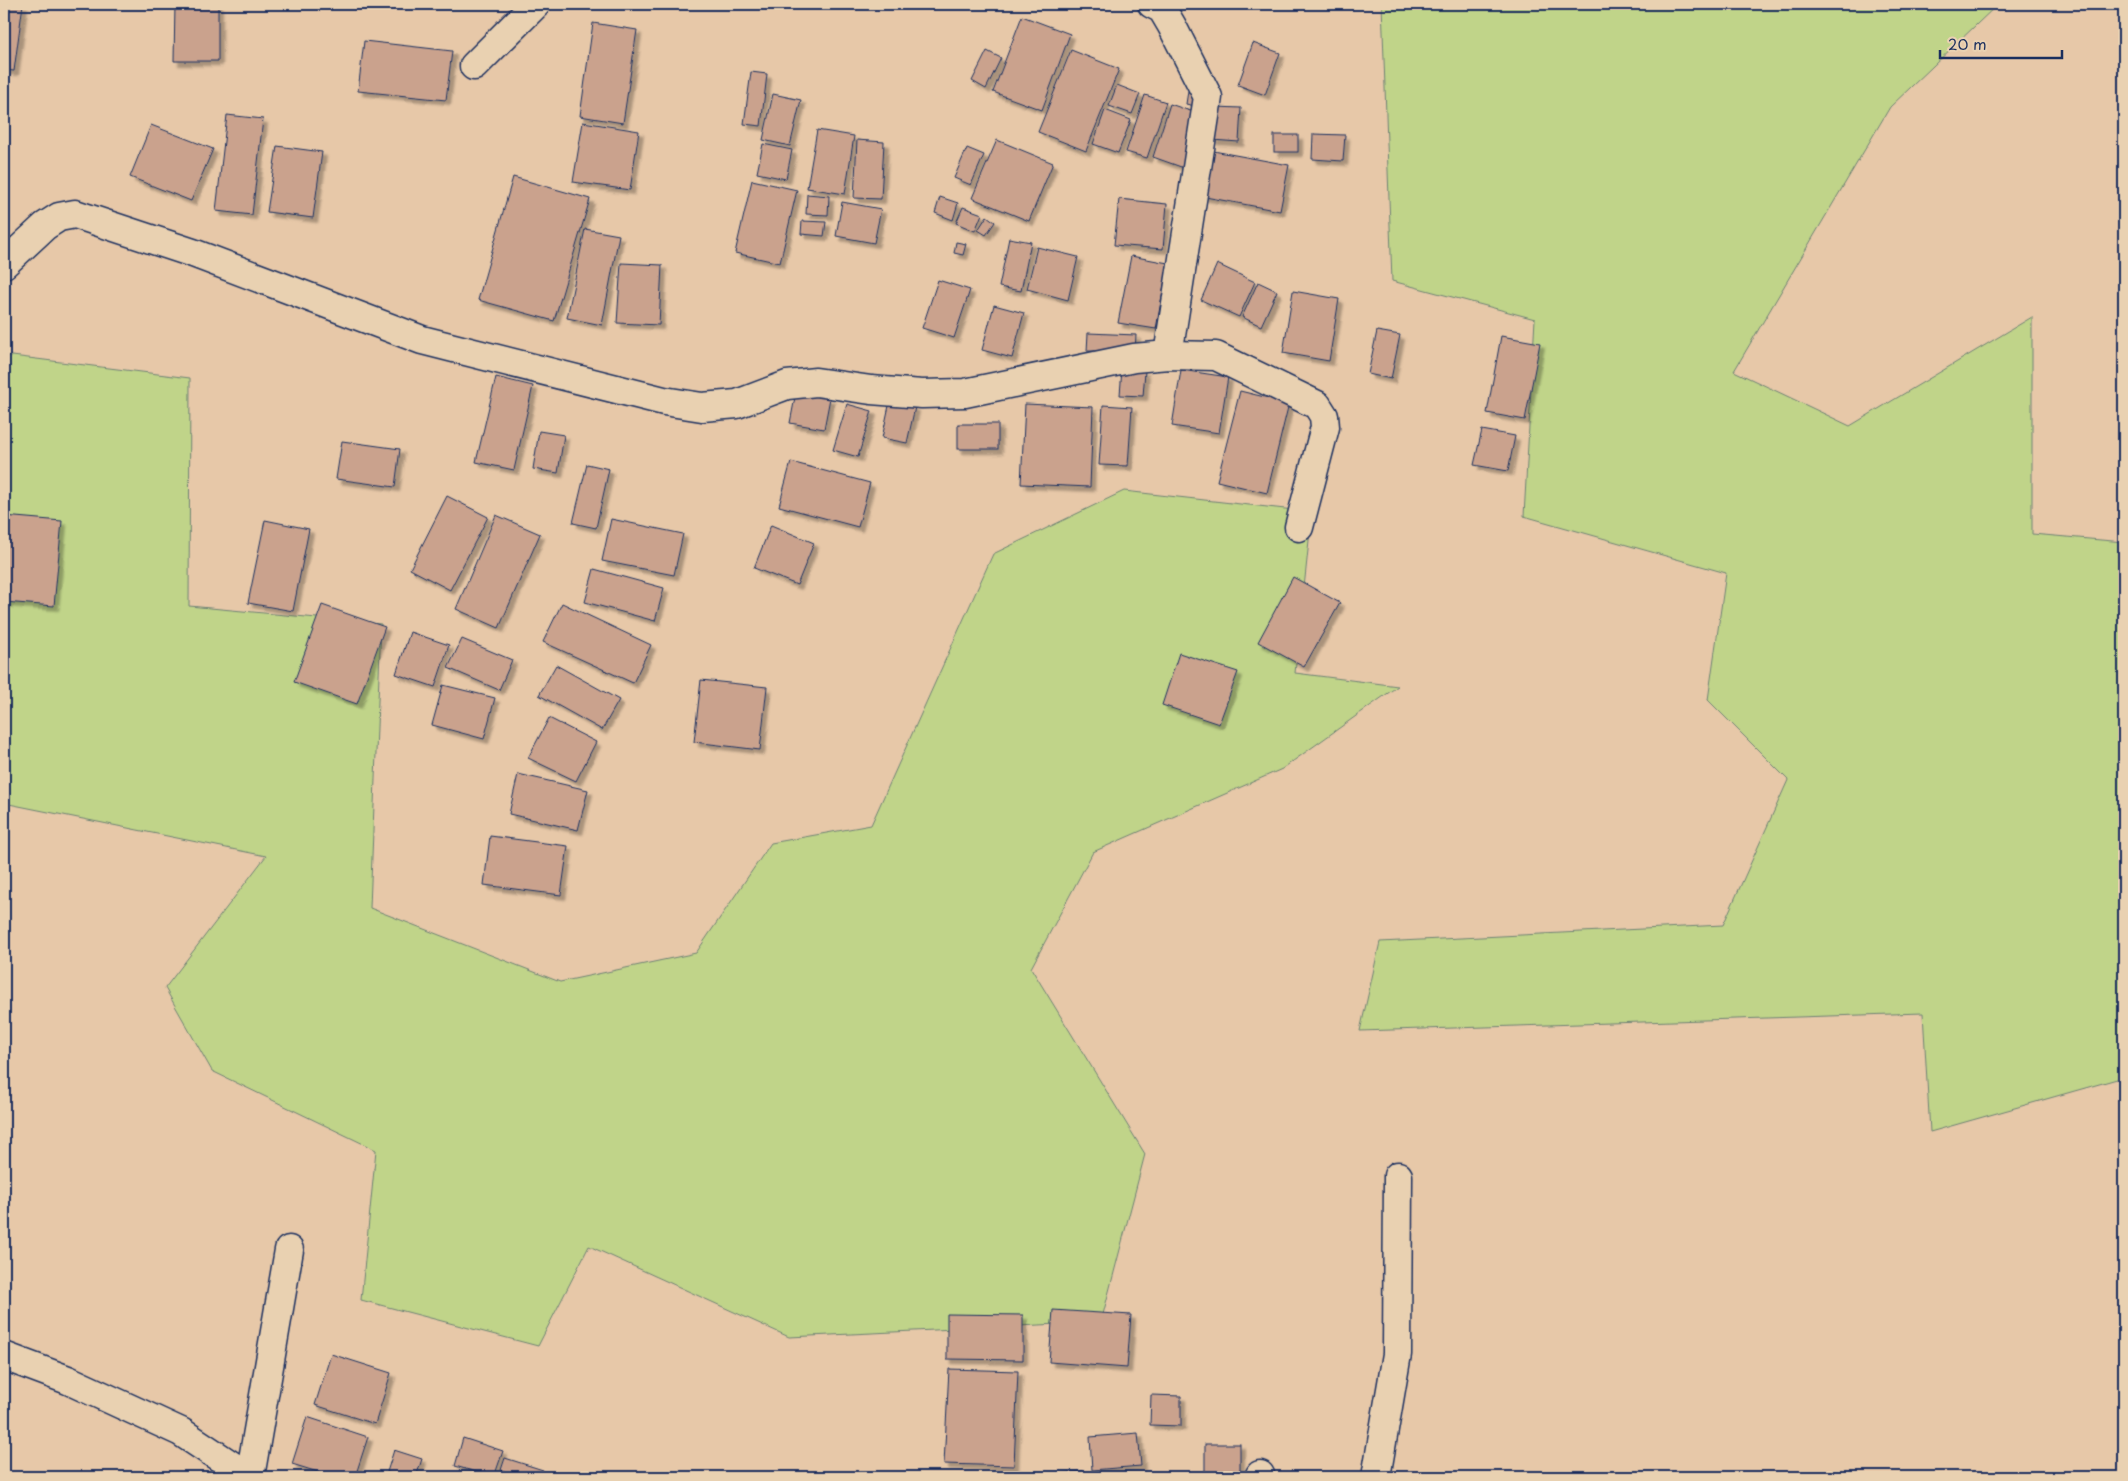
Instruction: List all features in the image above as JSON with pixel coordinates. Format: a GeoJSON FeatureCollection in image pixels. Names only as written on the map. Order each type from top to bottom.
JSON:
{"type":"FeatureCollection","features":[{"type":"Feature","properties":{"kind":"street"},"geometry":{"type":"LineString","coordinates":[[474,66],[536,4]]}},
{"type":"Feature","properties":{"kind":"street"},"geometry":{"type":"LineString","coordinates":[[1152,4],[1162,9],[1208,98],[1168,355]]}},
{"type":"Feature","properties":{"kind":"street"},"geometry":{"type":"LineString","coordinates":[[4,264],[45,226],[59,218],[75,214],[193,253],[422,340],[664,401],[702,407],[737,404],[787,385],[816,382],[871,390],[922,394],[965,393],[1134,358],[1168,355],[1216,356],[1317,405],[1324,416],[1325,427],[1299,527]]}},
{"type":"Feature","properties":{"kind":"street"},"geometry":{"type":"LineString","coordinates":[[1376,1477],[1397,1354],[1398,1176]]}},
{"type":"Feature","properties":{"kind":"street"},"geometry":{"type":"LineString","coordinates":[[4,1356],[68,1380],[181,1432],[250,1477],[289,1250]]}},
{"type":"Feature","properties":{"kind":"green space"},"geometry":{"type":"Polygon","coordinates":[[[1382,4],[1998,4],[1890,107],[1734,371],[1850,426],[2032,317],[2032,534],[2124,542],[2124,1077],[1930,1132],[1923,1013],[1360,1031],[1380,942],[1723,925],[1788,780],[1708,700],[1726,573],[1524,516],[1535,319],[1392,281],[1382,4]]]}},
{"type":"Feature","properties":{"kind":"green space"},"geometry":{"type":"Polygon","coordinates":[[[4,355],[190,378],[189,606],[381,624],[370,908],[560,982],[696,953],[771,843],[871,825],[993,554],[1124,491],[1312,512],[1295,673],[1398,686],[1282,769],[1093,852],[1031,968],[1145,1154],[1101,1322],[789,1337],[589,1246],[538,1346],[361,1300],[376,1150],[212,1071],[165,988],[266,856],[4,803],[4,355]]]}},
{"type":"Feature","properties":{"kind":"building"},"geometry":{"type":"Polygon","coordinates":[[[4,4],[23,4],[14,71],[4,70],[4,4]]]}},
{"type":"Feature","properties":{"kind":"building"},"geometry":{"type":"Polygon","coordinates":[[[175,4],[218,4],[218,61],[174,61],[175,4]]]}},
{"type":"Feature","properties":{"kind":"building"},"geometry":{"type":"Polygon","coordinates":[[[1022,16],[1070,34],[1042,110],[993,92],[1022,16]]]}},
{"type":"Feature","properties":{"kind":"building"},"geometry":{"type":"Polygon","coordinates":[[[593,23],[637,30],[623,123],[580,116],[593,23]]]}},
{"type":"Feature","properties":{"kind":"building"},"geometry":{"type":"Polygon","coordinates":[[[364,41],[452,51],[446,100],[358,91],[364,41]]]}},
{"type":"Feature","properties":{"kind":"building"},"geometry":{"type":"Polygon","coordinates":[[[1253,43],[1280,53],[1265,95],[1238,85],[1253,43]]]}},
{"type":"Feature","properties":{"kind":"building"},"geometry":{"type":"Polygon","coordinates":[[[1071,50],[1119,69],[1086,151],[1038,132],[1071,50]]]}},
{"type":"Feature","properties":{"kind":"building"},"geometry":{"type":"Polygon","coordinates":[[[987,51],[1001,58],[986,89],[972,81],[987,51]]]}},
{"type":"Feature","properties":{"kind":"building"},"geometry":{"type":"Polygon","coordinates":[[[751,72],[767,74],[761,126],[744,124],[751,72]]]}},
{"type":"Feature","properties":{"kind":"building"},"geometry":{"type":"Polygon","coordinates":[[[1117,85],[1140,94],[1132,114],[1109,106],[1117,85]]]}},
{"type":"Feature","properties":{"kind":"building"},"geometry":{"type":"Polygon","coordinates":[[[1188,91],[1197,91],[1195,106],[1186,104],[1188,91]]]}},
{"type":"Feature","properties":{"kind":"building"},"geometry":{"type":"Polygon","coordinates":[[[773,94],[801,100],[790,146],[763,140],[773,94]]]}},
{"type":"Feature","properties":{"kind":"building"},"geometry":{"type":"Polygon","coordinates":[[[1145,95],[1166,102],[1147,158],[1126,152],[1145,95]]]}},
{"type":"Feature","properties":{"kind":"building"},"geometry":{"type":"Polygon","coordinates":[[[1170,104],[1202,115],[1184,168],[1153,157],[1170,104]]]}},
{"type":"Feature","properties":{"kind":"building"},"geometry":{"type":"Polygon","coordinates":[[[1215,107],[1241,108],[1239,142],[1212,140],[1215,107]]]}},
{"type":"Feature","properties":{"kind":"building"},"geometry":{"type":"Polygon","coordinates":[[[1105,110],[1131,120],[1118,153],[1093,144],[1105,110]]]}},
{"type":"Feature","properties":{"kind":"building"},"geometry":{"type":"Polygon","coordinates":[[[227,115],[263,119],[252,215],[216,211],[227,115]]]}},
{"type":"Feature","properties":{"kind":"building"},"geometry":{"type":"Polygon","coordinates":[[[583,122],[639,131],[630,190],[573,182],[583,122]]]}},
{"type":"Feature","properties":{"kind":"building"},"geometry":{"type":"Polygon","coordinates":[[[151,125],[213,149],[191,201],[130,177],[151,125]]]}},
{"type":"Feature","properties":{"kind":"building"},"geometry":{"type":"Polygon","coordinates":[[[817,130],[854,136],[845,194],[807,188],[817,130]]]}},
{"type":"Feature","properties":{"kind":"building"},"geometry":{"type":"Polygon","coordinates":[[[1313,134],[1345,135],[1343,161],[1312,159],[1313,134]]]}},
{"type":"Feature","properties":{"kind":"building"},"geometry":{"type":"Polygon","coordinates":[[[1274,135],[1298,135],[1298,152],[1274,152],[1274,135]]]}},
{"type":"Feature","properties":{"kind":"building"},"geometry":{"type":"Polygon","coordinates":[[[857,140],[884,142],[881,199],[854,198],[857,140]]]}},
{"type":"Feature","properties":{"kind":"building"},"geometry":{"type":"Polygon","coordinates":[[[997,140],[1053,163],[1029,221],[972,198],[997,140]]]}},
{"type":"Feature","properties":{"kind":"building"},"geometry":{"type":"Polygon","coordinates":[[[763,144],[792,150],[786,179],[757,173],[763,144]]]}},
{"type":"Feature","properties":{"kind":"building"},"geometry":{"type":"Polygon","coordinates":[[[277,146],[322,152],[313,218],[267,212],[277,146]]]}},
{"type":"Feature","properties":{"kind":"building"},"geometry":{"type":"Polygon","coordinates":[[[967,148],[984,155],[971,185],[954,178],[967,148]]]}},
{"type":"Feature","properties":{"kind":"building"},"geometry":{"type":"Polygon","coordinates":[[[1208,150],[1289,165],[1280,211],[1200,196],[1208,150]]]}},
{"type":"Feature","properties":{"kind":"building"},"geometry":{"type":"Polygon","coordinates":[[[513,177],[590,199],[554,321],[478,300],[513,177]]]}},
{"type":"Feature","properties":{"kind":"building"},"geometry":{"type":"Polygon","coordinates":[[[752,180],[797,190],[780,263],[735,253],[752,180]]]}},
{"type":"Feature","properties":{"kind":"building"},"geometry":{"type":"Polygon","coordinates":[[[807,194],[829,196],[828,215],[806,214],[807,194]]]}},
{"type":"Feature","properties":{"kind":"building"},"geometry":{"type":"Polygon","coordinates":[[[940,197],[958,203],[953,220],[935,213],[940,197]]]}},
{"type":"Feature","properties":{"kind":"building"},"geometry":{"type":"Polygon","coordinates":[[[1119,199],[1167,204],[1163,249],[1114,245],[1119,199]]]}},
{"type":"Feature","properties":{"kind":"building"},"geometry":{"type":"Polygon","coordinates":[[[842,202],[881,209],[874,243],[836,236],[842,202]]]}},
{"type":"Feature","properties":{"kind":"building"},"geometry":{"type":"Polygon","coordinates":[[[963,207],[982,214],[975,231],[956,223],[963,207]]]}},
{"type":"Feature","properties":{"kind":"building"},"geometry":{"type":"Polygon","coordinates":[[[987,216],[995,222],[986,235],[978,230],[987,216]]]}},
{"type":"Feature","properties":{"kind":"building"},"geometry":{"type":"Polygon","coordinates":[[[802,221],[826,222],[824,236],[801,234],[802,221]]]}},
{"type":"Feature","properties":{"kind":"building"},"geometry":{"type":"Polygon","coordinates":[[[585,229],[619,235],[602,325],[567,318],[585,229]]]}},
{"type":"Feature","properties":{"kind":"building"},"geometry":{"type":"Polygon","coordinates":[[[1009,238],[1031,242],[1021,291],[999,287],[1009,238]]]}},
{"type":"Feature","properties":{"kind":"building"},"geometry":{"type":"Polygon","coordinates":[[[956,242],[966,244],[963,255],[954,253],[956,242]]]}},
{"type":"Feature","properties":{"kind":"building"},"geometry":{"type":"Polygon","coordinates":[[[1037,247],[1078,257],[1068,300],[1027,289],[1037,247]]]}},
{"type":"Feature","properties":{"kind":"building"},"geometry":{"type":"Polygon","coordinates":[[[1131,256],[1168,263],[1156,329],[1118,323],[1131,256]]]}},
{"type":"Feature","properties":{"kind":"building"},"geometry":{"type":"Polygon","coordinates":[[[621,263],[662,265],[659,325],[617,323],[621,263]]]}},
{"type":"Feature","properties":{"kind":"building"},"geometry":{"type":"Polygon","coordinates":[[[1217,264],[1255,282],[1239,317],[1201,300],[1217,264]]]}},
{"type":"Feature","properties":{"kind":"building"},"geometry":{"type":"Polygon","coordinates":[[[938,280],[970,290],[954,338],[922,328],[938,280]]]}},
{"type":"Feature","properties":{"kind":"building"},"geometry":{"type":"Polygon","coordinates":[[[1258,282],[1277,291],[1261,326],[1242,317],[1258,282]]]}},
{"type":"Feature","properties":{"kind":"building"},"geometry":{"type":"Polygon","coordinates":[[[1293,291],[1339,299],[1329,361],[1283,353],[1293,291]]]}},
{"type":"Feature","properties":{"kind":"building"},"geometry":{"type":"Polygon","coordinates":[[[994,305],[1024,313],[1012,358],[982,350],[994,305]]]}},
{"type":"Feature","properties":{"kind":"building"},"geometry":{"type":"Polygon","coordinates":[[[1377,331],[1400,335],[1391,379],[1368,374],[1377,331]]]}},
{"type":"Feature","properties":{"kind":"building"},"geometry":{"type":"Polygon","coordinates":[[[1088,333],[1136,335],[1135,352],[1087,351],[1088,333]]]}},
{"type":"Feature","properties":{"kind":"building"},"geometry":{"type":"Polygon","coordinates":[[[1501,336],[1540,343],[1525,420],[1487,413],[1501,336]]]}},
{"type":"Feature","properties":{"kind":"building"},"geometry":{"type":"Polygon","coordinates":[[[1122,369],[1145,371],[1143,396],[1120,395],[1122,369]]]}},
{"type":"Feature","properties":{"kind":"building"},"geometry":{"type":"Polygon","coordinates":[[[1181,370],[1228,377],[1219,433],[1172,426],[1181,370]]]}},
{"type":"Feature","properties":{"kind":"building"},"geometry":{"type":"Polygon","coordinates":[[[496,377],[533,386],[514,470],[476,462],[496,377]]]}},
{"type":"Feature","properties":{"kind":"building"},"geometry":{"type":"Polygon","coordinates":[[[1240,391],[1289,403],[1267,493],[1217,481],[1240,391]]]}},
{"type":"Feature","properties":{"kind":"building"},"geometry":{"type":"Polygon","coordinates":[[[796,392],[830,398],[824,429],[790,423],[796,392]]]}},
{"type":"Feature","properties":{"kind":"building"},"geometry":{"type":"Polygon","coordinates":[[[890,401],[915,407],[907,443],[882,438],[890,401]]]}},
{"type":"Feature","properties":{"kind":"building"},"geometry":{"type":"Polygon","coordinates":[[[847,404],[872,411],[858,457],[833,450],[847,404]]]}},
{"type":"Feature","properties":{"kind":"building"},"geometry":{"type":"Polygon","coordinates":[[[1025,404],[1093,407],[1090,487],[1021,484],[1025,404]]]}},
{"type":"Feature","properties":{"kind":"building"},"geometry":{"type":"Polygon","coordinates":[[[1103,405],[1132,407],[1128,466],[1099,465],[1103,405]]]}},
{"type":"Feature","properties":{"kind":"building"},"geometry":{"type":"Polygon","coordinates":[[[958,424],[998,424],[998,449],[958,449],[958,424]]]}},
{"type":"Feature","properties":{"kind":"building"},"geometry":{"type":"Polygon","coordinates":[[[1482,430],[1515,436],[1508,471],[1474,465],[1482,430]]]}},
{"type":"Feature","properties":{"kind":"building"},"geometry":{"type":"Polygon","coordinates":[[[539,431],[564,435],[558,473],[533,469],[539,431]]]}},
{"type":"Feature","properties":{"kind":"building"},"geometry":{"type":"Polygon","coordinates":[[[342,441],[400,449],[395,487],[336,479],[342,441]]]}},
{"type":"Feature","properties":{"kind":"building"},"geometry":{"type":"Polygon","coordinates":[[[791,462],[870,483],[858,527],[779,506],[791,462]]]}},
{"type":"Feature","properties":{"kind":"building"},"geometry":{"type":"Polygon","coordinates":[[[587,464],[609,469],[596,528],[573,523],[587,464]]]}},
{"type":"Feature","properties":{"kind":"building"},"geometry":{"type":"Polygon","coordinates":[[[447,496],[488,517],[450,590],[410,569],[447,496]]]}},
{"type":"Feature","properties":{"kind":"building"},"geometry":{"type":"Polygon","coordinates":[[[496,515],[540,534],[499,628],[456,609],[496,515]]]}},
{"type":"Feature","properties":{"kind":"building"},"geometry":{"type":"Polygon","coordinates":[[[4,516],[62,521],[54,606],[4,602],[4,516]]]}},
{"type":"Feature","properties":{"kind":"building"},"geometry":{"type":"Polygon","coordinates":[[[611,519],[683,534],[674,575],[602,561],[611,519]]]}},
{"type":"Feature","properties":{"kind":"building"},"geometry":{"type":"Polygon","coordinates":[[[265,520],[309,529],[293,611],[248,603],[265,520]]]}},
{"type":"Feature","properties":{"kind":"building"},"geometry":{"type":"Polygon","coordinates":[[[771,525],[814,543],[797,585],[754,568],[771,525]]]}},
{"type":"Feature","properties":{"kind":"building"},"geometry":{"type":"Polygon","coordinates":[[[594,569],[664,588],[655,621],[585,602],[594,569]]]}},
{"type":"Feature","properties":{"kind":"building"},"geometry":{"type":"Polygon","coordinates":[[[1293,577],[1340,603],[1304,667],[1258,642],[1293,577]]]}},
{"type":"Feature","properties":{"kind":"building"},"geometry":{"type":"Polygon","coordinates":[[[562,603],[651,645],[633,683],[543,642],[562,603]]]}},
{"type":"Feature","properties":{"kind":"building"},"geometry":{"type":"Polygon","coordinates":[[[322,605],[385,627],[357,704],[294,682],[322,605]]]}},
{"type":"Feature","properties":{"kind":"building"},"geometry":{"type":"Polygon","coordinates":[[[410,632],[449,645],[435,687],[396,674],[410,632]]]}},
{"type":"Feature","properties":{"kind":"building"},"geometry":{"type":"Polygon","coordinates":[[[462,639],[512,660],[499,690],[448,668],[462,639]]]}},
{"type":"Feature","properties":{"kind":"building"},"geometry":{"type":"Polygon","coordinates":[[[1179,653],[1238,672],[1219,724],[1162,705],[1179,653]]]}},
{"type":"Feature","properties":{"kind":"building"},"geometry":{"type":"Polygon","coordinates":[[[556,665],[619,700],[602,730],[539,695],[556,665]]]}},
{"type":"Feature","properties":{"kind":"building"},"geometry":{"type":"Polygon","coordinates":[[[701,680],[767,687],[760,750],[694,742],[701,680]]]}},
{"type":"Feature","properties":{"kind":"building"},"geometry":{"type":"Polygon","coordinates":[[[443,685],[495,698],[484,739],[432,725],[443,685]]]}},
{"type":"Feature","properties":{"kind":"building"},"geometry":{"type":"Polygon","coordinates":[[[549,718],[596,742],[576,781],[528,758],[549,718]]]}},
{"type":"Feature","properties":{"kind":"building"},"geometry":{"type":"Polygon","coordinates":[[[518,774],[588,790],[578,830],[509,814],[518,774]]]}},
{"type":"Feature","properties":{"kind":"building"},"geometry":{"type":"Polygon","coordinates":[[[490,836],[568,846],[561,895],[484,885],[490,836]]]}},
{"type":"Feature","properties":{"kind":"building"},"geometry":{"type":"Polygon","coordinates":[[[1053,1310],[1131,1315],[1127,1368],[1049,1362],[1053,1310]]]}},
{"type":"Feature","properties":{"kind":"building"},"geometry":{"type":"Polygon","coordinates":[[[947,1314],[1023,1315],[1023,1360],[947,1359],[947,1314]]]}},
{"type":"Feature","properties":{"kind":"building"},"geometry":{"type":"Polygon","coordinates":[[[331,1354],[391,1373],[375,1424],[315,1405],[331,1354]]]}},
{"type":"Feature","properties":{"kind":"building"},"geometry":{"type":"Polygon","coordinates":[[[949,1369],[1018,1371],[1014,1466],[944,1464],[949,1369]]]}},
{"type":"Feature","properties":{"kind":"building"},"geometry":{"type":"Polygon","coordinates":[[[1151,1395],[1181,1396],[1181,1426],[1150,1425],[1151,1395]]]}},
{"type":"Feature","properties":{"kind":"building"},"geometry":{"type":"Polygon","coordinates":[[[307,1417],[368,1437],[355,1477],[334,1477],[292,1464],[307,1417]]]}},
{"type":"Feature","properties":{"kind":"building"},"geometry":{"type":"Polygon","coordinates":[[[1138,1433],[1141,1466],[1092,1470],[1090,1437],[1138,1433]]]}},
{"type":"Feature","properties":{"kind":"building"},"geometry":{"type":"Polygon","coordinates":[[[463,1438],[503,1451],[494,1477],[455,1466],[463,1438]]]}},
{"type":"Feature","properties":{"kind":"building"},"geometry":{"type":"Polygon","coordinates":[[[1205,1444],[1240,1444],[1240,1477],[1205,1477],[1205,1444]]]}},
{"type":"Feature","properties":{"kind":"building"},"geometry":{"type":"Polygon","coordinates":[[[394,1450],[422,1459],[416,1477],[402,1477],[387,1472],[394,1450]]]}},
{"type":"Feature","properties":{"kind":"building"},"geometry":{"type":"Polygon","coordinates":[[[505,1458],[543,1470],[541,1477],[522,1477],[501,1470],[505,1458]]]}},
{"type":"Feature","properties":{"kind":"building"},"geometry":{"type":"Polygon","coordinates":[[[1083,1471],[1083,1477],[1044,1477],[1044,1474],[1083,1471]]]}},
{"type":"Feature","properties":{"kind":"building"},"geometry":{"type":"Polygon","coordinates":[[[1033,1472],[1033,1477],[985,1477],[1033,1472]]]}}]}
